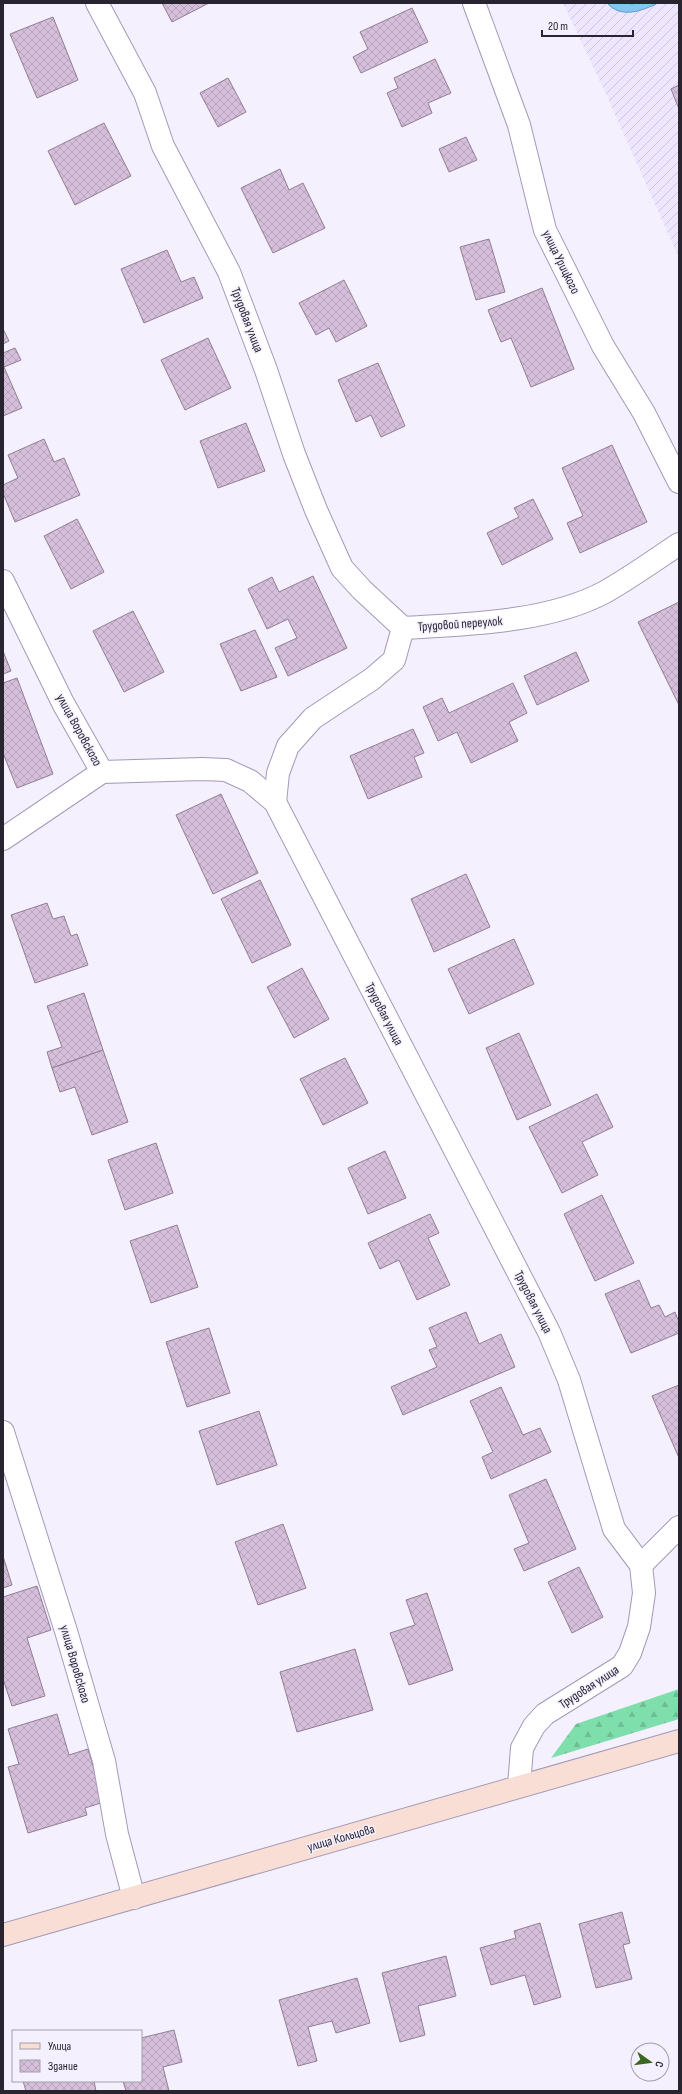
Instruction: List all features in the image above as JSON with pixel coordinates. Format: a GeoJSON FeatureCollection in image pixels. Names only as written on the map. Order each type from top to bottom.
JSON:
{"type":"FeatureCollection","features":[{"type":"Feature","properties":{"kind":"main road","name":"улица Кольцова"},"geometry":{"type":"LineString","coordinates":[[3,1935],[679,1741]]}},
{"type":"Feature","properties":{"kind":"street","name":"Трудовая улица"},"geometry":{"type":"LineString","coordinates":[[97,3],[145,93],[163,146],[229,272],[266,370],[294,454],[316,510],[342,568],[362,590],[403,628]]}},
{"type":"Feature","properties":{"kind":"street","name":"улица Урицкого"},"geometry":{"type":"LineString","coordinates":[[474,3],[519,126],[545,230],[603,346],[644,413],[679,482]]}},
{"type":"Feature","properties":{"kind":"street","name":"Трудовой переулок"},"geometry":{"type":"LineString","coordinates":[[275,802],[278,773],[288,746],[313,718],[372,679],[394,660],[403,628],[515,619],[575,604],[604,592],[679,544]]}},
{"type":"Feature","properties":{"kind":"street","name":"улица Воровского"},"geometry":{"type":"LineString","coordinates":[[3,581],[63,703],[102,772],[3,839]]}},
{"type":"Feature","properties":{"kind":"street"},"geometry":{"type":"LineString","coordinates":[[102,772],[202,769],[226,770],[250,781],[275,802]]}},
{"type":"Feature","properties":{"kind":"street","name":"Трудовая улица"},"geometry":{"type":"LineString","coordinates":[[275,802],[549,1332],[570,1380],[614,1528],[641,1565],[644,1593],[639,1627],[630,1653],[622,1666],[545,1714],[534,1726],[522,1748],[519,1786]]}},
{"type":"Feature","properties":{"kind":"street","name":"улица Воровского"},"geometry":{"type":"LineString","coordinates":[[3,1432],[66,1631],[104,1762],[117,1834],[134,1898]]}},
{"type":"Feature","properties":{"kind":"street"},"geometry":{"type":"LineString","coordinates":[[641,1565],[679,1526]]}},
{"type":"Feature","properties":{"kind":"shaded area"},"geometry":{"type":"Polygon","coordinates":[[[563,3],[679,3],[679,258],[605,92],[563,3]]]}},
{"type":"Feature","properties":{"kind":"green space"},"geometry":{"type":"Polygon","coordinates":[[[679,1689],[679,1719],[551,1758],[576,1724],[679,1689]]]}},
{"type":"Feature","properties":{"kind":"water"},"geometry":{"type":"Polygon","coordinates":[[[607,3],[658,3],[639,11],[625,12],[613,8],[607,3]]]}},
{"type":"Feature","properties":{"kind":"building"},"geometry":{"type":"Polygon","coordinates":[[[162,3],[209,3],[172,22],[162,3]]]}},
{"type":"Feature","properties":{"kind":"building"},"geometry":{"type":"Polygon","coordinates":[[[412,8],[428,42],[361,73],[353,57],[368,49],[360,32],[412,8]]]}},
{"type":"Feature","properties":{"kind":"building"},"geometry":{"type":"Polygon","coordinates":[[[53,17],[78,80],[37,98],[10,34],[53,17]]]}},
{"type":"Feature","properties":{"kind":"building"},"geometry":{"type":"Polygon","coordinates":[[[435,59],[451,93],[428,103],[432,113],[402,127],[387,93],[398,88],[394,78],[435,59]]]}},
{"type":"Feature","properties":{"kind":"building"},"geometry":{"type":"Polygon","coordinates":[[[228,78],[246,112],[218,127],[200,93],[228,78]]]}},
{"type":"Feature","properties":{"kind":"building"},"geometry":{"type":"Polygon","coordinates":[[[679,85],[679,109],[671,89],[679,85]]]}},
{"type":"Feature","properties":{"kind":"building"},"geometry":{"type":"Polygon","coordinates":[[[104,123],[131,176],[75,205],[48,151],[104,123]]]}},
{"type":"Feature","properties":{"kind":"building"},"geometry":{"type":"Polygon","coordinates":[[[466,137],[477,160],[449,172],[439,149],[466,137]]]}},
{"type":"Feature","properties":{"kind":"building"},"geometry":{"type":"Polygon","coordinates":[[[280,169],[289,190],[303,183],[325,228],[273,253],[241,188],[280,169]]]}},
{"type":"Feature","properties":{"kind":"building"},"geometry":{"type":"Polygon","coordinates":[[[489,239],[505,292],[476,300],[460,247],[489,239]]]}},
{"type":"Feature","properties":{"kind":"building"},"geometry":{"type":"Polygon","coordinates":[[[167,250],[181,282],[194,277],[203,298],[144,323],[121,269],[167,250]]]}},
{"type":"Feature","properties":{"kind":"building"},"geometry":{"type":"Polygon","coordinates":[[[344,280],[367,326],[336,342],[329,328],[316,335],[299,303],[344,280]]]}},
{"type":"Feature","properties":{"kind":"building"},"geometry":{"type":"Polygon","coordinates":[[[542,288],[574,369],[531,387],[511,338],[501,342],[488,310],[542,288]]]}},
{"type":"Feature","properties":{"kind":"building"},"geometry":{"type":"Polygon","coordinates":[[[3,329],[9,341],[3,344],[3,329]]]}},
{"type":"Feature","properties":{"kind":"building"},"geometry":{"type":"Polygon","coordinates":[[[208,338],[231,388],[185,410],[161,360],[208,338]]]}},
{"type":"Feature","properties":{"kind":"building"},"geometry":{"type":"Polygon","coordinates":[[[15,348],[21,360],[4,367],[22,408],[3,416],[3,353],[15,348]]]}},
{"type":"Feature","properties":{"kind":"building"},"geometry":{"type":"Polygon","coordinates":[[[378,363],[405,426],[381,437],[371,415],[356,422],[338,380],[378,363]]]}},
{"type":"Feature","properties":{"kind":"building"},"geometry":{"type":"Polygon","coordinates":[[[246,423],[265,471],[218,488],[200,441],[246,423]]]}},
{"type":"Feature","properties":{"kind":"building"},"geometry":{"type":"Polygon","coordinates":[[[44,439],[54,462],[64,458],[80,495],[15,522],[3,493],[3,485],[18,478],[8,455],[44,439]]]}},
{"type":"Feature","properties":{"kind":"building"},"geometry":{"type":"Polygon","coordinates":[[[612,445],[647,522],[580,553],[567,523],[583,516],[562,468],[612,445]]]}},
{"type":"Feature","properties":{"kind":"building"},"geometry":{"type":"Polygon","coordinates":[[[533,499],[553,539],[502,565],[487,533],[519,517],[514,508],[533,499]]]}},
{"type":"Feature","properties":{"kind":"building"},"geometry":{"type":"Polygon","coordinates":[[[77,519],[104,572],[71,589],[44,536],[77,519]]]}},
{"type":"Feature","properties":{"kind":"building"},"geometry":{"type":"Polygon","coordinates":[[[313,576],[347,648],[288,676],[275,648],[297,638],[288,619],[267,629],[248,589],[272,577],[279,592],[313,576]]]}},
{"type":"Feature","properties":{"kind":"building"},"geometry":{"type":"Polygon","coordinates":[[[679,602],[679,705],[638,622],[679,602]]]}},
{"type":"Feature","properties":{"kind":"building"},"geometry":{"type":"Polygon","coordinates":[[[133,611],[164,672],[124,692],[93,631],[133,611]]]}},
{"type":"Feature","properties":{"kind":"building"},"geometry":{"type":"Polygon","coordinates":[[[255,630],[277,677],[241,691],[220,644],[255,630]]]}},
{"type":"Feature","properties":{"kind":"building"},"geometry":{"type":"Polygon","coordinates":[[[3,651],[11,671],[3,674],[3,651]]]}},
{"type":"Feature","properties":{"kind":"building"},"geometry":{"type":"Polygon","coordinates":[[[576,652],[589,681],[537,705],[524,676],[576,652]]]}},
{"type":"Feature","properties":{"kind":"building"},"geometry":{"type":"Polygon","coordinates":[[[17,678],[53,774],[17,788],[3,753],[3,683],[17,678]]]}},
{"type":"Feature","properties":{"kind":"building"},"geometry":{"type":"Polygon","coordinates":[[[513,683],[527,713],[509,722],[518,741],[471,763],[457,732],[438,741],[423,707],[442,698],[449,713],[513,683]]]}},
{"type":"Feature","properties":{"kind":"building"},"geometry":{"type":"Polygon","coordinates":[[[413,729],[424,753],[414,757],[422,777],[368,799],[350,756],[413,729]]]}},
{"type":"Feature","properties":{"kind":"building"},"geometry":{"type":"Polygon","coordinates":[[[221,794],[258,873],[213,894],[176,815],[221,794]]]}},
{"type":"Feature","properties":{"kind":"building"},"geometry":{"type":"Polygon","coordinates":[[[466,874],[490,927],[434,952],[411,899],[466,874]]]}},
{"type":"Feature","properties":{"kind":"building"},"geometry":{"type":"Polygon","coordinates":[[[260,880],[291,945],[252,963],[221,899],[260,880]]]}},
{"type":"Feature","properties":{"kind":"building"},"geometry":{"type":"Polygon","coordinates":[[[47,903],[53,919],[64,916],[71,936],[77,934],[88,965],[35,983],[11,915],[47,903]]]}},
{"type":"Feature","properties":{"kind":"building"},"geometry":{"type":"Polygon","coordinates":[[[514,939],[534,984],[469,1014],[448,969],[514,939]]]}},
{"type":"Feature","properties":{"kind":"building"},"geometry":{"type":"Polygon","coordinates":[[[302,968],[329,1019],[294,1038],[267,987],[302,968]]]}},
{"type":"Feature","properties":{"kind":"building"},"geometry":{"type":"Polygon","coordinates":[[[84,993],[103,1050],[52,1068],[47,1052],[62,1047],[47,1006],[84,993]]]}},
{"type":"Feature","properties":{"kind":"building"},"geometry":{"type":"Polygon","coordinates":[[[519,1033],[551,1105],[517,1120],[486,1048],[519,1033]]]}},
{"type":"Feature","properties":{"kind":"building"},"geometry":{"type":"Polygon","coordinates":[[[103,1050],[128,1122],[92,1135],[75,1087],[60,1092],[52,1068],[103,1050]]]}},
{"type":"Feature","properties":{"kind":"building"},"geometry":{"type":"Polygon","coordinates":[[[345,1058],[368,1103],[323,1125],[300,1079],[345,1058]]]}},
{"type":"Feature","properties":{"kind":"building"},"geometry":{"type":"Polygon","coordinates":[[[597,1094],[613,1127],[582,1142],[598,1175],[562,1193],[529,1127],[597,1094]]]}},
{"type":"Feature","properties":{"kind":"building"},"geometry":{"type":"Polygon","coordinates":[[[156,1143],[173,1193],[125,1210],[108,1160],[156,1143]]]}},
{"type":"Feature","properties":{"kind":"building"},"geometry":{"type":"Polygon","coordinates":[[[385,1151],[406,1198],[368,1214],[348,1168],[385,1151]]]}},
{"type":"Feature","properties":{"kind":"building"},"geometry":{"type":"Polygon","coordinates":[[[602,1195],[634,1263],[595,1281],[564,1214],[602,1195]]]}},
{"type":"Feature","properties":{"kind":"building"},"geometry":{"type":"Polygon","coordinates":[[[430,1214],[439,1233],[428,1238],[450,1285],[417,1300],[399,1260],[380,1269],[368,1243],[430,1214]]]}},
{"type":"Feature","properties":{"kind":"building"},"geometry":{"type":"Polygon","coordinates":[[[177,1225],[198,1287],[151,1303],[130,1241],[177,1225]]]}},
{"type":"Feature","properties":{"kind":"building"},"geometry":{"type":"Polygon","coordinates":[[[639,1280],[651,1308],[659,1305],[665,1317],[675,1312],[679,1322],[679,1333],[631,1353],[605,1294],[639,1280]]]}},
{"type":"Feature","properties":{"kind":"building"},"geometry":{"type":"Polygon","coordinates":[[[466,1312],[479,1344],[501,1334],[515,1367],[403,1415],[391,1387],[437,1367],[429,1350],[437,1347],[429,1328],[466,1312]]]}},
{"type":"Feature","properties":{"kind":"building"},"geometry":{"type":"Polygon","coordinates":[[[209,1328],[230,1393],[187,1407],[166,1342],[209,1328]]]}},
{"type":"Feature","properties":{"kind":"building"},"geometry":{"type":"Polygon","coordinates":[[[679,1385],[679,1458],[652,1396],[679,1385]]]}},
{"type":"Feature","properties":{"kind":"building"},"geometry":{"type":"Polygon","coordinates":[[[501,1387],[523,1435],[540,1428],[551,1452],[491,1479],[482,1457],[493,1452],[470,1401],[501,1387]]]}},
{"type":"Feature","properties":{"kind":"building"},"geometry":{"type":"Polygon","coordinates":[[[259,1411],[277,1465],[217,1485],[199,1431],[259,1411]]]}},
{"type":"Feature","properties":{"kind":"building"},"geometry":{"type":"Polygon","coordinates":[[[546,1479],[576,1549],[524,1571],[514,1549],[529,1543],[509,1495],[546,1479]]]}},
{"type":"Feature","properties":{"kind":"building"},"geometry":{"type":"Polygon","coordinates":[[[283,1524],[306,1588],[258,1605],[235,1542],[283,1524]]]}},
{"type":"Feature","properties":{"kind":"building"},"geometry":{"type":"Polygon","coordinates":[[[3,1556],[12,1585],[3,1588],[3,1556]]]}},
{"type":"Feature","properties":{"kind":"building"},"geometry":{"type":"Polygon","coordinates":[[[579,1567],[603,1617],[572,1633],[548,1582],[579,1567]]]}},
{"type":"Feature","properties":{"kind":"building"},"geometry":{"type":"Polygon","coordinates":[[[37,1586],[51,1630],[27,1638],[45,1696],[12,1706],[3,1679],[3,1597],[37,1586]]]}},
{"type":"Feature","properties":{"kind":"building"},"geometry":{"type":"Polygon","coordinates":[[[427,1593],[453,1670],[409,1685],[390,1633],[415,1625],[406,1600],[427,1593]]]}},
{"type":"Feature","properties":{"kind":"building"},"geometry":{"type":"Polygon","coordinates":[[[355,1649],[373,1710],[297,1732],[280,1672],[355,1649]]]}},
{"type":"Feature","properties":{"kind":"building"},"geometry":{"type":"Polygon","coordinates":[[[57,1714],[69,1755],[88,1749],[104,1802],[85,1808],[87,1815],[28,1833],[8,1767],[19,1764],[8,1729],[57,1714]]]}},
{"type":"Feature","properties":{"kind":"building"},"geometry":{"type":"Polygon","coordinates":[[[622,1912],[630,1943],[623,1945],[632,1979],[596,1988],[579,1924],[622,1912]]]}},
{"type":"Feature","properties":{"kind":"building"},"geometry":{"type":"Polygon","coordinates":[[[540,1923],[561,1997],[534,2005],[525,1975],[491,1985],[480,1948],[516,1938],[514,1931],[540,1923]]]}},
{"type":"Feature","properties":{"kind":"building"},"geometry":{"type":"Polygon","coordinates":[[[446,1956],[456,1996],[418,2006],[425,2035],[400,2042],[382,1973],[446,1956]]]}},
{"type":"Feature","properties":{"kind":"building"},"geometry":{"type":"Polygon","coordinates":[[[357,1978],[370,2023],[336,2033],[332,2021],[308,2027],[317,2061],[298,2066],[279,2000],[357,1978]]]}},
{"type":"Feature","properties":{"kind":"building"},"geometry":{"type":"Polygon","coordinates":[[[174,2030],[182,2062],[163,2067],[169,2091],[126,2091],[123,2082],[142,2082],[142,2038],[174,2030]]]}},
{"type":"Feature","properties":{"kind":"building"},"geometry":{"type":"Polygon","coordinates":[[[23,2082],[94,2082],[96,2091],[26,2091],[23,2082]]]}}]}
